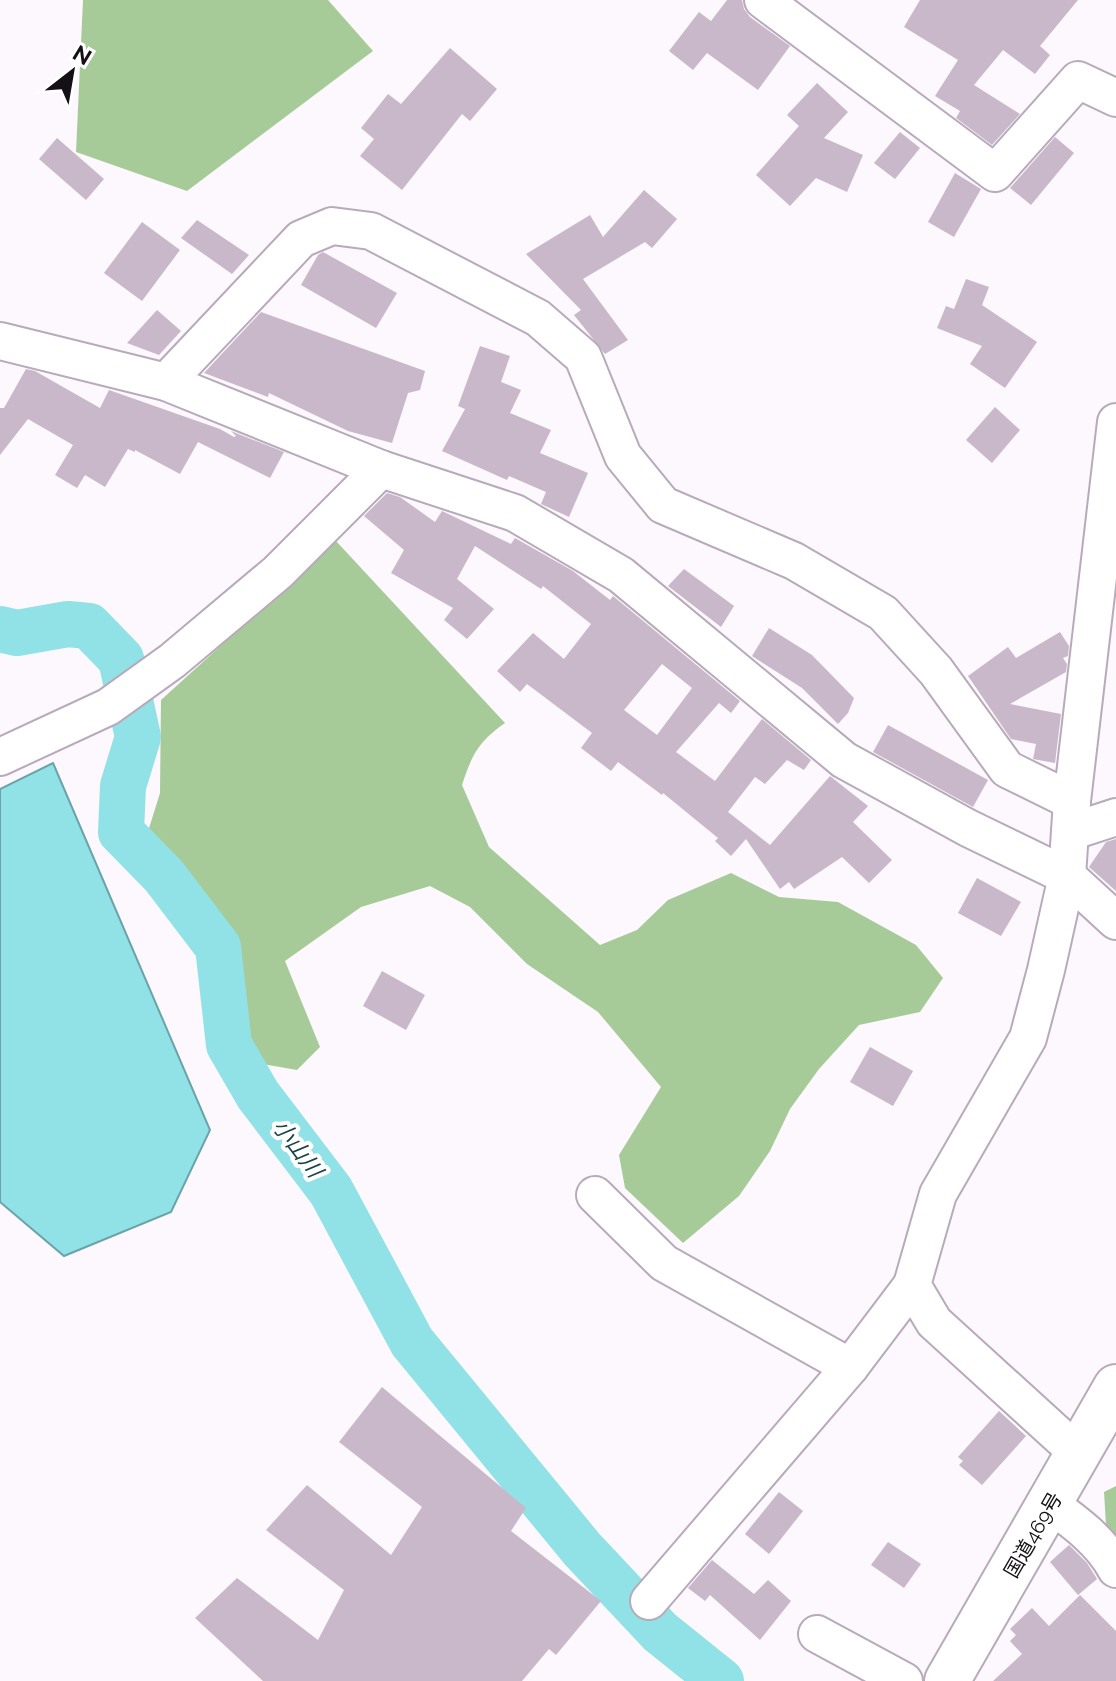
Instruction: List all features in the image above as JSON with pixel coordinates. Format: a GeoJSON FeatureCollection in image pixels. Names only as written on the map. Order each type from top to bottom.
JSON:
{"type":"FeatureCollection","features":[{"type":"Feature","properties":{"kind":"highway","name":"国道469号"},"geometry":{"type":"LineString","coordinates":[[947,1681],[1116,1387]]}},
{"type":"Feature","properties":{"kind":"street"},"geometry":{"type":"LineString","coordinates":[[763,0],[995,173],[1078,80],[1116,98]]}},
{"type":"Feature","properties":{"kind":"street"},"geometry":{"type":"LineString","coordinates":[[166,382],[301,239],[332,226],[371,231],[538,318],[583,357],[623,456],[663,505],[794,561],[883,613],[936,671],[1007,769],[1071,816],[1116,817]]}},
{"type":"Feature","properties":{"kind":"street"},"geometry":{"type":"LineString","coordinates":[[0,341],[166,382],[381,469],[515,513],[621,575],[844,760],[968,828],[1067,876],[1116,921]]}},
{"type":"Feature","properties":{"kind":"street"},"geometry":{"type":"LineString","coordinates":[[649,1601],[850,1367],[912,1285],[938,1194],[1028,1038],[1067,876],[1071,816],[1116,422]]}},
{"type":"Feature","properties":{"kind":"street"},"geometry":{"type":"LineString","coordinates":[[0,757],[113,704],[153,675],[278,572],[381,469]]}},
{"type":"Feature","properties":{"kind":"street"},"geometry":{"type":"LineString","coordinates":[[595,1195],[664,1263],[850,1367]]}},
{"type":"Feature","properties":{"kind":"street"},"geometry":{"type":"LineString","coordinates":[[912,1285],[934,1322],[1079,1454]]}},
{"type":"Feature","properties":{"kind":"street"},"geometry":{"type":"LineString","coordinates":[[1050,1504],[1076,1523],[1110,1558],[1116,1569]]}},
{"type":"Feature","properties":{"kind":"street"},"geometry":{"type":"LineString","coordinates":[[817,1634],[904,1681]]}},
{"type":"Feature","properties":{"kind":"green space"},"geometry":{"type":"Polygon","coordinates":[[[83,0],[328,0],[373,51],[187,191],[76,152],[83,0]]]}},
{"type":"Feature","properties":{"kind":"green space"},"geometry":{"type":"Polygon","coordinates":[[[336,541],[505,723],[488,736],[477,750],[462,785],[489,847],[600,945],[637,930],[668,900],[731,873],[779,897],[838,902],[916,945],[943,978],[920,1012],[859,1025],[819,1069],[790,1109],[770,1151],[739,1196],[683,1243],[625,1188],[619,1155],[661,1087],[598,1012],[527,964],[470,907],[430,886],[361,907],[285,961],[320,1047],[297,1070],[251,1062],[219,929],[141,854],[160,793],[161,700],[336,541]]]}},
{"type":"Feature","properties":{"kind":"green space"},"geometry":{"type":"Polygon","coordinates":[[[1116,1486],[1116,1543],[1106,1525],[1104,1492],[1116,1486]]]}},
{"type":"Feature","properties":{"kind":"water"},"geometry":{"type":"Polygon","coordinates":[[[53,763],[210,1130],[171,1212],[64,1256],[0,1202],[0,789],[53,763]]]}},
{"type":"Feature","properties":{"kind":"building"},"geometry":{"type":"Polygon","coordinates":[[[727,0],[742,0],[750,17],[790,46],[758,90],[707,53],[693,70],[669,51],[699,12],[711,21],[727,0]]]}},
{"type":"Feature","properties":{"kind":"building"},"geometry":{"type":"Polygon","coordinates":[[[920,0],[1078,0],[1040,46],[1050,55],[1035,74],[1003,50],[974,85],[1020,114],[992,145],[956,118],[960,111],[935,96],[958,60],[904,27],[920,0]]]}},
{"type":"Feature","properties":{"kind":"building"},"geometry":{"type":"Polygon","coordinates":[[[450,48],[497,89],[470,121],[462,114],[402,190],[360,156],[374,139],[361,128],[388,94],[401,104],[450,48]]]}},
{"type":"Feature","properties":{"kind":"building"},"geometry":{"type":"Polygon","coordinates":[[[817,83],[848,112],[824,138],[863,155],[847,192],[816,178],[790,206],[756,175],[799,126],[787,115],[817,83]]]}},
{"type":"Feature","properties":{"kind":"building"},"geometry":{"type":"Polygon","coordinates":[[[900,132],[920,148],[895,179],[874,163],[900,132]]]}},
{"type":"Feature","properties":{"kind":"building"},"geometry":{"type":"Polygon","coordinates":[[[1055,137],[1074,153],[1031,205],[1010,188],[1055,137]]]}},
{"type":"Feature","properties":{"kind":"building"},"geometry":{"type":"Polygon","coordinates":[[[57,138],[104,179],[86,200],[39,159],[57,138]]]}},
{"type":"Feature","properties":{"kind":"building"},"geometry":{"type":"Polygon","coordinates":[[[955,173],[981,189],[954,237],[928,222],[955,173]]]}},
{"type":"Feature","properties":{"kind":"building"},"geometry":{"type":"Polygon","coordinates":[[[644,190],[677,219],[652,248],[645,242],[583,279],[628,340],[605,354],[574,315],[581,310],[526,254],[590,215],[603,237],[644,190]]]}},
{"type":"Feature","properties":{"kind":"building"},"geometry":{"type":"Polygon","coordinates":[[[197,220],[249,255],[232,274],[181,238],[197,220]]]}},
{"type":"Feature","properties":{"kind":"building"},"geometry":{"type":"Polygon","coordinates":[[[142,222],[180,250],[142,301],[104,273],[142,222]]]}},
{"type":"Feature","properties":{"kind":"building"},"geometry":{"type":"Polygon","coordinates":[[[323,252],[397,293],[376,328],[301,285],[318,255],[323,252]]]}},
{"type":"Feature","properties":{"kind":"building"},"geometry":{"type":"Polygon","coordinates":[[[966,279],[989,287],[982,305],[1037,342],[1005,388],[970,364],[982,346],[937,328],[946,306],[954,309],[966,279]]]}},
{"type":"Feature","properties":{"kind":"building"},"geometry":{"type":"Polygon","coordinates":[[[157,310],[181,331],[159,355],[127,343],[157,310]]]}},
{"type":"Feature","properties":{"kind":"building"},"geometry":{"type":"Polygon","coordinates":[[[261,312],[425,371],[420,390],[408,393],[392,443],[348,431],[269,393],[268,397],[204,373],[261,312]]]}},
{"type":"Feature","properties":{"kind":"building"},"geometry":{"type":"Polygon","coordinates":[[[480,346],[510,356],[501,382],[521,390],[510,413],[551,430],[540,453],[588,473],[569,517],[541,504],[546,492],[509,476],[507,480],[442,451],[465,409],[458,406],[480,346]]]}},
{"type":"Feature","properties":{"kind":"building"},"geometry":{"type":"Polygon","coordinates":[[[26,369],[35,371],[100,408],[109,390],[220,429],[234,437],[231,431],[284,452],[270,478],[198,442],[180,474],[128,449],[105,487],[85,475],[77,488],[55,475],[73,445],[28,419],[0,455],[0,408],[4,408],[26,369]]]}},
{"type":"Feature","properties":{"kind":"building"},"geometry":{"type":"Polygon","coordinates":[[[995,407],[1020,430],[992,463],[966,440],[995,407]]]}},
{"type":"Feature","properties":{"kind":"building"},"geometry":{"type":"Polygon","coordinates":[[[387,493],[400,497],[435,522],[442,511],[511,544],[515,538],[573,571],[610,600],[613,596],[740,701],[731,713],[719,703],[676,752],[715,781],[762,719],[811,760],[804,770],[787,760],[765,784],[755,777],[728,812],[770,845],[830,776],[868,806],[853,822],[892,860],[869,883],[842,857],[794,889],[789,882],[780,889],[746,839],[731,856],[715,841],[718,838],[663,793],[618,762],[611,771],[581,748],[592,733],[527,684],[520,692],[497,671],[533,633],[564,659],[591,624],[543,586],[541,589],[475,546],[457,579],[494,609],[467,639],[444,620],[453,608],[391,573],[404,550],[364,516],[387,493]],[[662,664],[624,710],[657,735],[692,688],[662,664]]]}},
{"type":"Feature","properties":{"kind":"building"},"geometry":{"type":"Polygon","coordinates":[[[684,569],[734,606],[721,627],[668,586],[684,569]]]}},
{"type":"Feature","properties":{"kind":"building"},"geometry":{"type":"Polygon","coordinates":[[[769,628],[812,655],[854,698],[848,713],[838,724],[802,688],[752,656],[769,628]]]}},
{"type":"Feature","properties":{"kind":"building"},"geometry":{"type":"Polygon","coordinates":[[[1060,632],[1069,646],[1068,656],[1063,658],[1067,664],[1066,672],[1010,704],[1061,714],[1055,763],[1033,759],[1036,744],[1011,739],[968,676],[1008,647],[1016,658],[1060,632]]]}},
{"type":"Feature","properties":{"kind":"building"},"geometry":{"type":"Polygon","coordinates":[[[888,725],[988,780],[973,807],[873,752],[888,725]]]}},
{"type":"Feature","properties":{"kind":"building"},"geometry":{"type":"Polygon","coordinates":[[[1116,839],[1116,891],[1089,867],[1106,842],[1116,839]]]}},
{"type":"Feature","properties":{"kind":"building"},"geometry":{"type":"Polygon","coordinates":[[[977,878],[1021,902],[1001,936],[958,913],[977,878]]]}},
{"type":"Feature","properties":{"kind":"building"},"geometry":{"type":"Polygon","coordinates":[[[382,971],[425,995],[406,1030],[363,1006],[382,971]]]}},
{"type":"Feature","properties":{"kind":"building"},"geometry":{"type":"Polygon","coordinates":[[[870,1047],[913,1071],[893,1106],[850,1082],[870,1047]]]}},
{"type":"Feature","properties":{"kind":"building"},"geometry":{"type":"Polygon","coordinates":[[[382,1387],[526,1508],[511,1531],[601,1601],[556,1655],[549,1649],[522,1681],[263,1681],[195,1618],[237,1578],[318,1640],[344,1590],[266,1530],[307,1485],[391,1555],[422,1507],[339,1442],[382,1387]]]}},
{"type":"Feature","properties":{"kind":"building"},"geometry":{"type":"Polygon","coordinates":[[[999,1411],[1026,1436],[982,1485],[959,1465],[963,1461],[958,1457],[999,1411]]]}},
{"type":"Feature","properties":{"kind":"building"},"geometry":{"type":"Polygon","coordinates":[[[779,1492],[803,1511],[769,1554],[745,1534],[779,1492]]]}},
{"type":"Feature","properties":{"kind":"building"},"geometry":{"type":"Polygon","coordinates":[[[888,1542],[921,1564],[904,1588],[871,1565],[888,1542]]]}},
{"type":"Feature","properties":{"kind":"building"},"geometry":{"type":"Polygon","coordinates":[[[1069,1545],[1087,1563],[1097,1579],[1078,1595],[1050,1562],[1069,1545]]]}},
{"type":"Feature","properties":{"kind":"building"},"geometry":{"type":"Polygon","coordinates":[[[712,1560],[754,1594],[768,1580],[791,1601],[760,1640],[710,1595],[705,1601],[688,1588],[712,1560]]]}},
{"type":"Feature","properties":{"kind":"building"},"geometry":{"type":"Polygon","coordinates":[[[1080,1595],[1116,1631],[1116,1681],[993,1681],[1022,1654],[1010,1641],[1016,1635],[1010,1629],[1032,1608],[1049,1626],[1080,1595]]]}},
{"type":"Feature","properties":{"kind":"waterway","name":"小山川"},"geometry":{"type":"LineString","coordinates":[[0,629],[17,633],[68,624],[89,626],[121,659],[138,737],[123,786],[121,832],[164,876],[218,947],[229,1045],[258,1095],[331,1191],[412,1342],[582,1549],[660,1632],[721,1681]]}}]}
